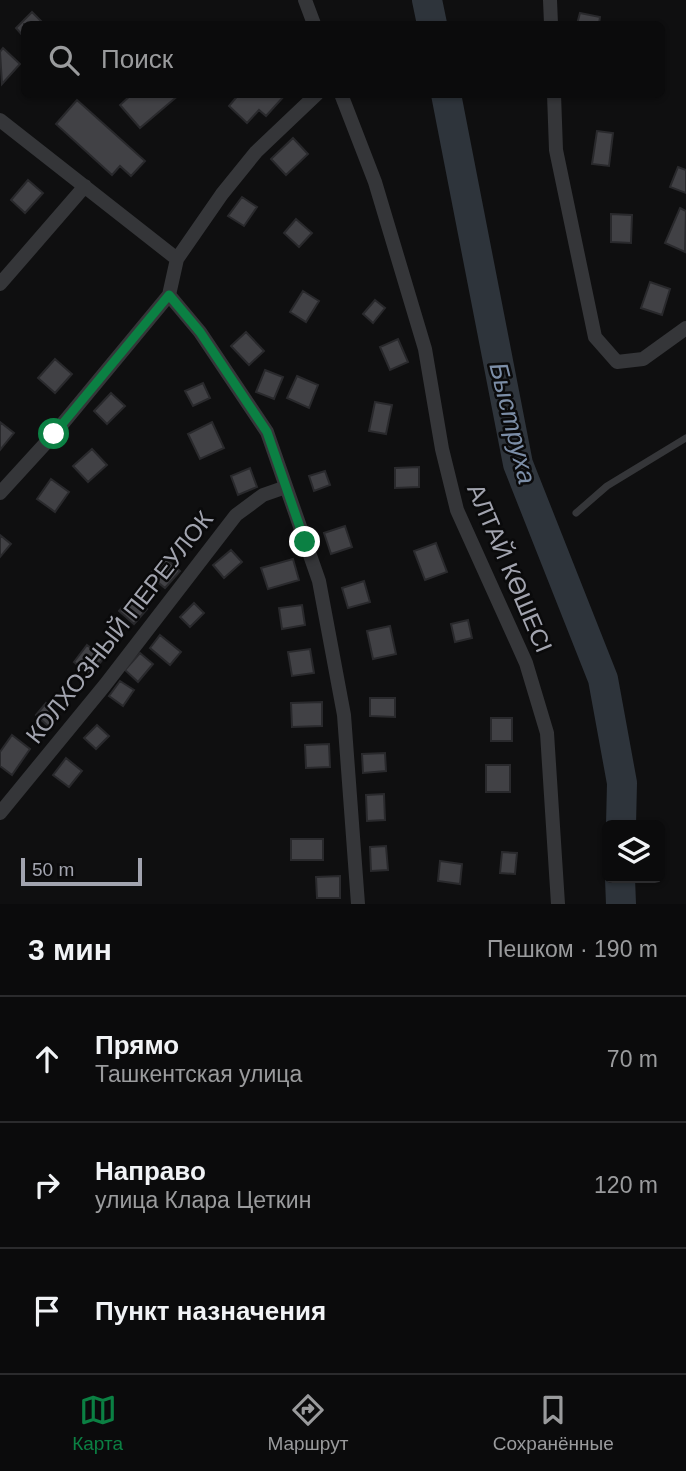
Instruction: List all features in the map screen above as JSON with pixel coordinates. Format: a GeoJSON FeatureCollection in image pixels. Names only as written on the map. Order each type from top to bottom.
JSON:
{"type":"FeatureCollection","features":[{"type":"Feature","properties":{"kind":"street"},"geometry":{"type":"LineString","coordinates":[[305,0],[313,21]]}},
{"type":"Feature","properties":{"kind":"street"},"geometry":{"type":"LineString","coordinates":[[550,0],[551,21]]}},
{"type":"Feature","properties":{"kind":"street"},"geometry":{"type":"LineString","coordinates":[[0,493],[54,434],[169,295],[177,259],[256,152],[313,98]]}},
{"type":"Feature","properties":{"kind":"street","name":"АЛТАЙ КӨШЕСІ"},"geometry":{"type":"LineString","coordinates":[[343,98],[375,182],[425,349],[442,449],[457,510],[521,652],[547,733],[558,904]]}},
{"type":"Feature","properties":{"kind":"street"},"geometry":{"type":"LineString","coordinates":[[554,98],[556,150],[595,337],[618,362],[643,359],[686,328]]}},
{"type":"Feature","properties":{"kind":"street"},"geometry":{"type":"LineString","coordinates":[[0,120],[177,259]]}},
{"type":"Feature","properties":{"kind":"street"},"geometry":{"type":"LineString","coordinates":[[0,284],[85,186]]}},
{"type":"Feature","properties":{"kind":"street"},"geometry":{"type":"LineString","coordinates":[[169,295],[200,332],[260,421],[278,456],[286,487],[319,580],[337,664],[352,790],[358,904]]}},
{"type":"Feature","properties":{"kind":"street","name":"КОЛХОЗНЫЙ ПЕРЕУЛОК"},"geometry":{"type":"LineString","coordinates":[[0,813],[105,685],[236,515],[263,495],[286,487]]}},
{"type":"Feature","properties":{"kind":"lane"},"geometry":{"type":"LineString","coordinates":[[576,513],[607,486],[686,438]]}},
{"type":"Feature","properties":{"kind":"building"},"geometry":{"type":"Polygon","coordinates":[[[32,12],[41,21],[23,21],[32,12]]]}},
{"type":"Feature","properties":{"kind":"building"},"geometry":{"type":"Polygon","coordinates":[[[580,13],[600,17],[599,21],[578,21],[580,13]]]}},
{"type":"Feature","properties":{"kind":"building"},"geometry":{"type":"Polygon","coordinates":[[[3,48],[20,64],[2,84],[0,52],[3,48]]]}},
{"type":"Feature","properties":{"kind":"building"},"geometry":{"type":"Polygon","coordinates":[[[128,98],[175,98],[140,128],[120,105],[128,98]]]}},
{"type":"Feature","properties":{"kind":"building"},"geometry":{"type":"Polygon","coordinates":[[[236,98],[282,98],[266,116],[259,110],[247,123],[229,106],[236,98]]]}},
{"type":"Feature","properties":{"kind":"building"},"geometry":{"type":"Polygon","coordinates":[[[77,100],[145,161],[131,176],[120,166],[112,175],[56,124],[77,100]]]}},
{"type":"Feature","properties":{"kind":"building"},"geometry":{"type":"Polygon","coordinates":[[[597,131],[613,133],[609,166],[592,164],[597,131]]]}},
{"type":"Feature","properties":{"kind":"building"},"geometry":{"type":"Polygon","coordinates":[[[293,138],[308,154],[286,175],[271,159],[293,138]]]}},
{"type":"Feature","properties":{"kind":"building"},"geometry":{"type":"Polygon","coordinates":[[[678,167],[686,170],[686,193],[670,187],[678,167]]]}},
{"type":"Feature","properties":{"kind":"building"},"geometry":{"type":"Polygon","coordinates":[[[28,180],[43,193],[25,213],[11,200],[28,180]]]}},
{"type":"Feature","properties":{"kind":"building"},"geometry":{"type":"Polygon","coordinates":[[[242,197],[257,207],[244,226],[228,216],[242,197]]]}},
{"type":"Feature","properties":{"kind":"building"},"geometry":{"type":"Polygon","coordinates":[[[680,208],[686,211],[685,252],[665,243],[680,208]]]}},
{"type":"Feature","properties":{"kind":"building"},"geometry":{"type":"Polygon","coordinates":[[[611,214],[632,215],[631,243],[611,242],[611,214]]]}},
{"type":"Feature","properties":{"kind":"building"},"geometry":{"type":"Polygon","coordinates":[[[296,219],[312,233],[299,247],[284,233],[296,219]]]}},
{"type":"Feature","properties":{"kind":"building"},"geometry":{"type":"Polygon","coordinates":[[[650,282],[670,289],[662,315],[641,308],[650,282]]]}},
{"type":"Feature","properties":{"kind":"building"},"geometry":{"type":"Polygon","coordinates":[[[303,291],[319,301],[306,322],[290,312],[303,291]]]}},
{"type":"Feature","properties":{"kind":"building"},"geometry":{"type":"Polygon","coordinates":[[[375,300],[385,308],[373,323],[363,314],[375,300]]]}},
{"type":"Feature","properties":{"kind":"building"},"geometry":{"type":"Polygon","coordinates":[[[246,332],[264,351],[249,365],[231,346],[246,332]]]}},
{"type":"Feature","properties":{"kind":"building"},"geometry":{"type":"Polygon","coordinates":[[[398,339],[408,362],[390,370],[380,347],[398,339]]]}},
{"type":"Feature","properties":{"kind":"building"},"geometry":{"type":"Polygon","coordinates":[[[55,359],[72,374],[55,393],[38,378],[55,359]]]}},
{"type":"Feature","properties":{"kind":"building"},"geometry":{"type":"Polygon","coordinates":[[[265,370],[283,377],[274,399],[256,392],[265,370]]]}},
{"type":"Feature","properties":{"kind":"building"},"geometry":{"type":"Polygon","coordinates":[[[297,376],[318,385],[309,408],[287,398],[297,376]]]}},
{"type":"Feature","properties":{"kind":"building"},"geometry":{"type":"Polygon","coordinates":[[[203,383],[210,398],[193,406],[185,391],[203,383]]]}},
{"type":"Feature","properties":{"kind":"building"},"geometry":{"type":"Polygon","coordinates":[[[111,393],[125,406],[107,424],[94,411],[111,393]]]}},
{"type":"Feature","properties":{"kind":"building"},"geometry":{"type":"Polygon","coordinates":[[[375,402],[392,405],[386,434],[369,431],[375,402]]]}},
{"type":"Feature","properties":{"kind":"building"},"geometry":{"type":"Polygon","coordinates":[[[0,422],[14,433],[0,450],[0,422]]]}},
{"type":"Feature","properties":{"kind":"building"},"geometry":{"type":"Polygon","coordinates":[[[212,422],[224,448],[200,459],[188,434],[212,422]]]}},
{"type":"Feature","properties":{"kind":"building"},"geometry":{"type":"Polygon","coordinates":[[[92,449],[107,465],[88,482],[73,466],[92,449]]]}},
{"type":"Feature","properties":{"kind":"building"},"geometry":{"type":"Polygon","coordinates":[[[419,467],[419,487],[395,488],[395,468],[419,467]]]}},
{"type":"Feature","properties":{"kind":"building"},"geometry":{"type":"Polygon","coordinates":[[[250,468],[257,487],[238,495],[231,476],[250,468]]]}},
{"type":"Feature","properties":{"kind":"building"},"geometry":{"type":"Polygon","coordinates":[[[325,471],[330,485],[314,491],[309,476],[325,471]]]}},
{"type":"Feature","properties":{"kind":"building"},"geometry":{"type":"Polygon","coordinates":[[[51,479],[69,492],[55,512],[37,499],[51,479]]]}},
{"type":"Feature","properties":{"kind":"building"},"geometry":{"type":"Polygon","coordinates":[[[345,526],[352,547],[331,554],[324,533],[345,526]]]}},
{"type":"Feature","properties":{"kind":"building"},"geometry":{"type":"Polygon","coordinates":[[[0,535],[11,544],[0,557],[0,535]]]}},
{"type":"Feature","properties":{"kind":"building"},"geometry":{"type":"Polygon","coordinates":[[[436,543],[447,572],[425,580],[414,551],[436,543]]]}},
{"type":"Feature","properties":{"kind":"building"},"geometry":{"type":"Polygon","coordinates":[[[231,550],[242,562],[224,578],[213,565],[231,550]]]}},
{"type":"Feature","properties":{"kind":"building"},"geometry":{"type":"Polygon","coordinates":[[[164,557],[180,571],[165,588],[149,575],[164,557]]]}},
{"type":"Feature","properties":{"kind":"building"},"geometry":{"type":"Polygon","coordinates":[[[293,559],[299,580],[268,589],[261,568],[293,559]]]}},
{"type":"Feature","properties":{"kind":"building"},"geometry":{"type":"Polygon","coordinates":[[[364,581],[370,602],[348,608],[342,588],[364,581]]]}},
{"type":"Feature","properties":{"kind":"building"},"geometry":{"type":"Polygon","coordinates":[[[132,596],[147,609],[134,624],[119,611],[132,596]]]}},
{"type":"Feature","properties":{"kind":"building"},"geometry":{"type":"Polygon","coordinates":[[[194,603],[204,613],[190,627],[180,617],[194,603]]]}},
{"type":"Feature","properties":{"kind":"building"},"geometry":{"type":"Polygon","coordinates":[[[302,605],[305,625],[282,629],[279,608],[302,605]]]}},
{"type":"Feature","properties":{"kind":"building"},"geometry":{"type":"Polygon","coordinates":[[[468,620],[472,638],[455,642],[451,624],[468,620]]]}},
{"type":"Feature","properties":{"kind":"building"},"geometry":{"type":"Polygon","coordinates":[[[390,626],[396,654],[373,659],[367,631],[390,626]]]}},
{"type":"Feature","properties":{"kind":"building"},"geometry":{"type":"Polygon","coordinates":[[[160,635],[181,652],[170,665],[150,648],[160,635]]]}},
{"type":"Feature","properties":{"kind":"building"},"geometry":{"type":"Polygon","coordinates":[[[87,645],[104,658],[90,675],[74,662],[87,645]]]}},
{"type":"Feature","properties":{"kind":"building"},"geometry":{"type":"Polygon","coordinates":[[[310,649],[314,673],[292,676],[288,652],[310,649]]]}},
{"type":"Feature","properties":{"kind":"building"},"geometry":{"type":"Polygon","coordinates":[[[140,653],[153,664],[138,682],[125,670],[140,653]]]}},
{"type":"Feature","properties":{"kind":"building"},"geometry":{"type":"Polygon","coordinates":[[[120,681],[134,690],[123,706],[109,696],[120,681]]]}},
{"type":"Feature","properties":{"kind":"building"},"geometry":{"type":"Polygon","coordinates":[[[370,698],[395,698],[395,717],[370,716],[370,698]]]}},
{"type":"Feature","properties":{"kind":"building"},"geometry":{"type":"Polygon","coordinates":[[[322,702],[322,726],[292,727],[291,703],[322,702]]]}},
{"type":"Feature","properties":{"kind":"building"},"geometry":{"type":"Polygon","coordinates":[[[46,703],[60,715],[49,727],[36,715],[46,703]]]}},
{"type":"Feature","properties":{"kind":"building"},"geometry":{"type":"Polygon","coordinates":[[[491,718],[512,718],[512,741],[491,741],[491,718]]]}},
{"type":"Feature","properties":{"kind":"building"},"geometry":{"type":"Polygon","coordinates":[[[97,725],[109,736],[96,749],[84,738],[97,725]]]}},
{"type":"Feature","properties":{"kind":"building"},"geometry":{"type":"Polygon","coordinates":[[[12,735],[30,749],[12,775],[0,766],[0,752],[12,735]]]}},
{"type":"Feature","properties":{"kind":"building"},"geometry":{"type":"Polygon","coordinates":[[[329,744],[330,767],[306,768],[305,745],[329,744]]]}},
{"type":"Feature","properties":{"kind":"building"},"geometry":{"type":"Polygon","coordinates":[[[385,753],[386,771],[363,773],[362,754],[385,753]]]}},
{"type":"Feature","properties":{"kind":"building"},"geometry":{"type":"Polygon","coordinates":[[[66,758],[82,771],[69,787],[53,775],[66,758]]]}},
{"type":"Feature","properties":{"kind":"building"},"geometry":{"type":"Polygon","coordinates":[[[486,765],[510,765],[510,792],[486,792],[486,765]]]}},
{"type":"Feature","properties":{"kind":"building"},"geometry":{"type":"Polygon","coordinates":[[[384,794],[385,820],[367,821],[366,795],[384,794]]]}},
{"type":"Feature","properties":{"kind":"building"},"geometry":{"type":"Polygon","coordinates":[[[291,839],[323,839],[323,860],[291,860],[291,839]]]}},
{"type":"Feature","properties":{"kind":"building"},"geometry":{"type":"Polygon","coordinates":[[[386,846],[388,870],[371,871],[370,847],[386,846]]]}},
{"type":"Feature","properties":{"kind":"building"},"geometry":{"type":"Polygon","coordinates":[[[502,852],[517,853],[515,874],[500,873],[502,852]]]}},
{"type":"Feature","properties":{"kind":"building"},"geometry":{"type":"Polygon","coordinates":[[[440,861],[462,864],[460,884],[438,881],[440,861]]]}},
{"type":"Feature","properties":{"kind":"building"},"geometry":{"type":"Polygon","coordinates":[[[340,876],[340,898],[317,898],[316,877],[340,876]]]}},
{"type":"Feature","properties":{"kind":"waterway","name":"Быструха"},"geometry":{"type":"LineString","coordinates":[[427,0],[431,21]]}},
{"type":"Feature","properties":{"kind":"waterway","name":"Быструха"},"geometry":{"type":"LineString","coordinates":[[447,98],[518,464],[603,679],[622,783],[621,820]]}},
{"type":"Feature","properties":{"kind":"waterway","name":"Быструха"},"geometry":{"type":"LineString","coordinates":[[620,883],[621,904]]}},
{"type":"Feature","properties":{"kind":"route"},"geometry":{"type":"LineString","coordinates":[[54,434],[169,295],[200,332],[267,432],[278,456],[305,542]]}}]}
